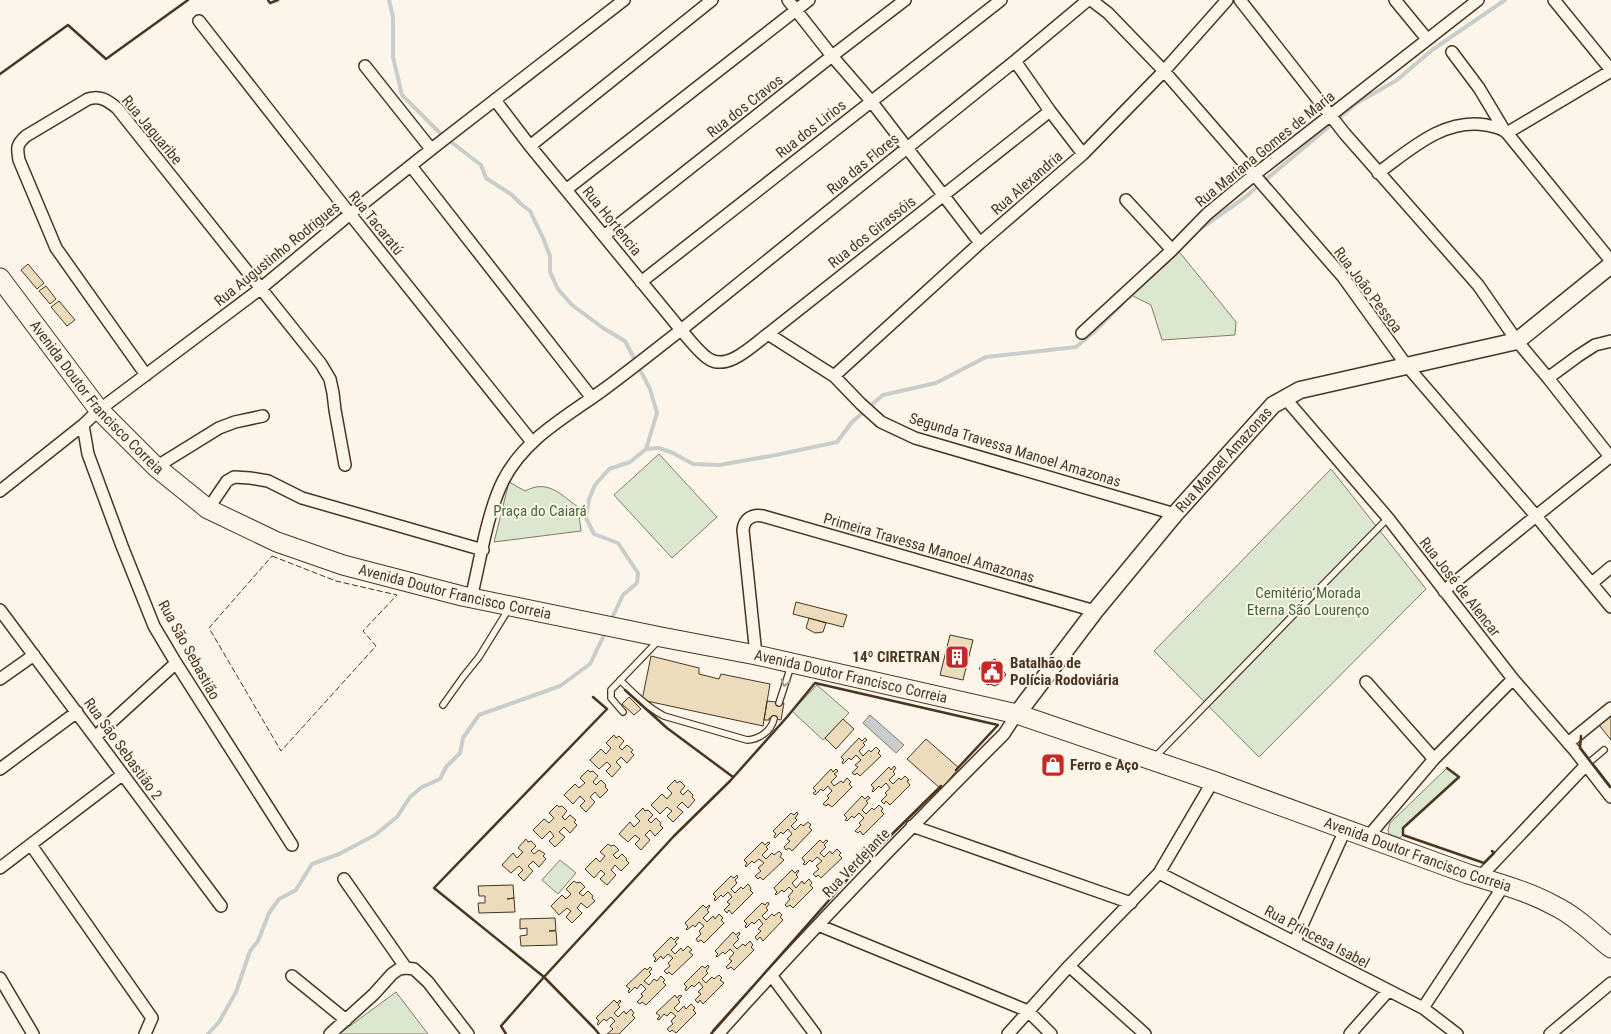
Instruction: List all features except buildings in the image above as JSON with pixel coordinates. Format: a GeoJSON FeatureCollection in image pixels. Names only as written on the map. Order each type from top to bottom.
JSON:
{"type":"FeatureCollection","features":[{"type":"Feature","properties":{"kind":"main road"},"geometry":{"type":"LineString","coordinates":[[1517,341],[1611,263]]}},
{"type":"Feature","properties":{"kind":"main road","name":"Avenida Doutor Francisco Correia"},"geometry":{"type":"LineString","coordinates":[[0,278],[99,410],[156,467],[208,509],[277,542],[343,564],[471,598],[756,655],[1017,714],[1504,885],[1555,905],[1611,948]]}},
{"type":"Feature","properties":{"kind":"main road","name":"Rua Manoel Amazonas"},"geometry":{"type":"LineString","coordinates":[[1017,714],[1095,611],[1175,514],[1273,404],[1300,390],[1517,341]]}},
{"type":"Feature","properties":{"kind":"street","name":"Rua Augustinho Rodrigues"},"geometry":{"type":"LineString","coordinates":[[0,491],[99,410],[260,289],[434,147],[624,0]]}},
{"type":"Feature","properties":{"kind":"street"},"geometry":{"type":"LineString","coordinates":[[530,146],[712,0]]}},
{"type":"Feature","properties":{"kind":"street"},"geometry":{"type":"LineString","coordinates":[[788,0],[832,56],[871,101],[980,243]]}},
{"type":"Feature","properties":{"kind":"street"},"geometry":{"type":"LineString","coordinates":[[567,189],[809,0]]}},
{"type":"Feature","properties":{"kind":"street","name":"Rua dos Cravos"},"geometry":{"type":"LineString","coordinates":[[604,236],[905,0]]}},
{"type":"Feature","properties":{"kind":"street","name":"Rua dos Lirios"},"geometry":{"type":"LineString","coordinates":[[640,282],[1001,0]]}},
{"type":"Feature","properties":{"kind":"street","name":"Rua das Flores"},"geometry":{"type":"LineString","coordinates":[[592,398],[681,330],[1089,0]]}},
{"type":"Feature","properties":{"kind":"street","name":"Rua João Pessoa"},"geometry":{"type":"LineString","coordinates":[[1089,0],[1108,13],[1164,71],[1343,277],[1407,366],[1536,516],[1611,607]]}},
{"type":"Feature","properties":{"kind":"street","name":"Rua Alexandria"},"geometry":{"type":"LineString","coordinates":[[834,376],[980,243],[1083,154],[1164,71],[1227,0]]}},
{"type":"Feature","properties":{"kind":"street"},"geometry":{"type":"LineString","coordinates":[[1240,0],[1332,119],[1478,285],[1517,341],[1611,457],[1444,591]]}},
{"type":"Feature","properties":{"kind":"street"},"geometry":{"type":"LineString","coordinates":[[1395,0],[1427,39]]}},
{"type":"Feature","properties":{"kind":"street","name":"Rua Mariana Gomes de Maria"},"geometry":{"type":"LineString","coordinates":[[1082,334],[1172,250],[1207,214],[1332,119],[1427,39],[1478,0]]}},
{"type":"Feature","properties":{"kind":"street"},"geometry":{"type":"LineString","coordinates":[[1378,173],[1440,130],[1458,125],[1480,124],[1505,131],[1611,70],[1554,0]]}},
{"type":"Feature","properties":{"kind":"street","name":"Rua Tacaratú"},"geometry":{"type":"LineString","coordinates":[[199,21],[532,442]]}},
{"type":"Feature","properties":{"kind":"street"},"geometry":{"type":"LineString","coordinates":[[1452,52],[1479,88],[1505,131],[1611,263]]}},
{"type":"Feature","properties":{"kind":"street"},"geometry":{"type":"LineString","coordinates":[[1015,61],[1083,154]]}},
{"type":"Feature","properties":{"kind":"street"},"geometry":{"type":"LineString","coordinates":[[365,66],[434,147]]}},
{"type":"Feature","properties":{"kind":"street","name":"Rua Jaguaribe"},"geometry":{"type":"LineString","coordinates":[[146,374],[56,248],[19,160],[17,149],[19,142],[26,136],[88,99],[96,97],[107,100],[118,108],[321,364],[330,379],[334,393],[335,410],[345,464]]}},
{"type":"Feature","properties":{"kind":"street","name":"Rua Hortencia"},"geometry":{"type":"LineString","coordinates":[[495,100],[640,282],[708,359]]}},
{"type":"Feature","properties":{"kind":"street","name":"Rua dos Girassóis"},"geometry":{"type":"LineString","coordinates":[[708,359],[722,363],[729,361],[768,334],[1050,111]]}},
{"type":"Feature","properties":{"kind":"street"},"geometry":{"type":"LineString","coordinates":[[411,166],[592,398],[557,421],[532,442],[515,462],[503,481],[492,512],[471,598]]}},
{"type":"Feature","properties":{"kind":"street"},"geometry":{"type":"LineString","coordinates":[[1126,200],[1172,250]]}},
{"type":"Feature","properties":{"kind":"street"},"geometry":{"type":"LineString","coordinates":[[768,334],[834,376]]}},
{"type":"Feature","properties":{"kind":"street"},"geometry":{"type":"LineString","coordinates":[[1548,378],[1595,345],[1611,341]]}},
{"type":"Feature","properties":{"kind":"street","name":"Segunda Travessa Manoel Amazonas"},"geometry":{"type":"LineString","coordinates":[[834,376],[861,404],[882,422],[915,438],[1175,514]]}},
{"type":"Feature","properties":{"kind":"street","name":"Rua José de Alencar"},"geometry":{"type":"LineString","coordinates":[[1284,397],[1388,518],[1513,679],[1611,797]]}},
{"type":"Feature","properties":{"kind":"street"},"geometry":{"type":"LineString","coordinates":[[156,467],[219,428],[235,422],[263,416]]}},
{"type":"Feature","properties":{"kind":"street","name":"Rua São Sebastião"},"geometry":{"type":"LineString","coordinates":[[83,425],[84,440],[88,454],[154,626],[292,845]]}},
{"type":"Feature","properties":{"kind":"street"},"geometry":{"type":"LineString","coordinates":[[208,509],[227,482],[234,477],[250,478],[268,481],[302,498],[483,550]]}},
{"type":"Feature","properties":{"kind":"street","name":"Primeira Travessa Manoel Amazonas"},"geometry":{"type":"LineString","coordinates":[[756,655],[743,530],[745,522],[755,515],[772,518],[1095,611]]}},
{"type":"Feature","properties":{"kind":"street"},"geometry":{"type":"LineString","coordinates":[[1592,583],[1611,567]]}},
{"type":"Feature","properties":{"kind":"street","name":"Rua São Sebastião 2"},"geometry":{"type":"LineString","coordinates":[[0,610],[222,906]]}},
{"type":"Feature","properties":{"kind":"street"},"geometry":{"type":"LineString","coordinates":[[0,679],[34,655]]}},
{"type":"Feature","properties":{"kind":"street"},"geometry":{"type":"LineString","coordinates":[[95,737],[176,663]]}},
{"type":"Feature","properties":{"kind":"street"},"geometry":{"type":"LineString","coordinates":[[1367,838],[1434,759],[1513,679]]}},
{"type":"Feature","properties":{"kind":"street"},"geometry":{"type":"LineString","coordinates":[[1366,682],[1434,759]]}},
{"type":"Feature","properties":{"kind":"street"},"geometry":{"type":"LineString","coordinates":[[1568,743],[1611,708]]}},
{"type":"Feature","properties":{"kind":"street"},"geometry":{"type":"LineString","coordinates":[[0,769],[77,712]]}},
{"type":"Feature","properties":{"kind":"street","name":"Rua Verdejante"},"geometry":{"type":"LineString","coordinates":[[718,1034],[877,862],[1004,734],[1017,714]]}},
{"type":"Feature","properties":{"kind":"street"},"geometry":{"type":"LineString","coordinates":[[1480,877],[1586,765]]}},
{"type":"Feature","properties":{"kind":"street"},"geometry":{"type":"LineString","coordinates":[[0,868],[122,774]]}},
{"type":"Feature","properties":{"kind":"street"},"geometry":{"type":"LineString","coordinates":[[1008,1034],[1069,966],[1159,873],[1212,782]]}},
{"type":"Feature","properties":{"kind":"street"},"geometry":{"type":"LineString","coordinates":[[912,826],[1131,902]]}},
{"type":"Feature","properties":{"kind":"street"},"geometry":{"type":"LineString","coordinates":[[1295,942],[1344,830]]}},
{"type":"Feature","properties":{"kind":"street"},"geometry":{"type":"LineString","coordinates":[[31,845],[152,1018],[145,1034]]}},
{"type":"Feature","properties":{"kind":"street","name":"Rua Princesa Isabel"},"geometry":{"type":"LineString","coordinates":[[1159,873],[1423,1008],[1457,1034]]}},
{"type":"Feature","properties":{"kind":"street"},"geometry":{"type":"LineString","coordinates":[[344,879],[406,968]]}},
{"type":"Feature","properties":{"kind":"street"},"geometry":{"type":"LineString","coordinates":[[1423,1008],[1504,885]]}},
{"type":"Feature","properties":{"kind":"street"},"geometry":{"type":"LineString","coordinates":[[818,925],[1028,1011],[1051,1034]]}},
{"type":"Feature","properties":{"kind":"street"},"geometry":{"type":"LineString","coordinates":[[1069,966],[1145,1034]]}},
{"type":"Feature","properties":{"kind":"street"},"geometry":{"type":"LineString","coordinates":[[330,1034],[374,994],[392,974],[399,969],[406,968],[414,969],[428,982],[468,1034]]}},
{"type":"Feature","properties":{"kind":"street"},"geometry":{"type":"LineString","coordinates":[[771,975],[815,1034]]}},
{"type":"Feature","properties":{"kind":"street"},"geometry":{"type":"LineString","coordinates":[[292,976],[346,1020]]}},
{"type":"Feature","properties":{"kind":"street"},"geometry":{"type":"LineString","coordinates":[[0,978],[33,1034]]}},
{"type":"Feature","properties":{"kind":"street"},"geometry":{"type":"LineString","coordinates":[[1550,1034],[1611,983]]}},
{"type":"Feature","properties":{"kind":"street"},"geometry":{"type":"LineString","coordinates":[[1350,1034],[1388,991]]}},
{"type":"Feature","properties":{"kind":"street"},"geometry":{"type":"LineString","coordinates":[[0,1001],[13,1000]]}},
{"type":"Feature","properties":{"kind":"lane"},"geometry":{"type":"LineString","coordinates":[[1151,761],[1388,518]]}},
{"type":"Feature","properties":{"kind":"lane"},"geometry":{"type":"LineString","coordinates":[[443,705],[479,657],[510,606]]}},
{"type":"Feature","properties":{"kind":"lane"},"geometry":{"type":"LineString","coordinates":[[623,712],[611,698],[612,690],[661,637]]}},
{"type":"Feature","properties":{"kind":"lane"},"geometry":{"type":"LineString","coordinates":[[779,703],[791,664]]}},
{"type":"Feature","properties":{"kind":"lane"},"geometry":{"type":"LineString","coordinates":[[620,680],[642,702],[664,716],[747,740],[755,740],[764,734],[773,722]]}},
{"type":"Feature","properties":{"kind":"lane"},"geometry":{"type":"LineString","coordinates":[[1586,765],[1604,750]]}},
{"type":"Feature","properties":{"kind":"lane"},"geometry":{"type":"LineString","coordinates":[[865,852],[877,862]]}},
{"type":"Feature","properties":{"kind":"green space"},"geometry":{"type":"Polygon","coordinates":[[[1177,249],[1236,322],[1235,335],[1162,340],[1151,305],[1131,295],[1177,249]]]}},
{"type":"Feature","properties":{"kind":"green space"},"geometry":{"type":"Polygon","coordinates":[[[659,454],[717,517],[672,558],[614,495],[659,454]]]}},
{"type":"Feature","properties":{"kind":"green space","name":"Cemitério Morada Eterna São Lourenço"},"geometry":{"type":"Polygon","coordinates":[[[1331,469],[1426,589],[1259,757],[1154,651],[1331,469]]]}},
{"type":"Feature","properties":{"kind":"green space","name":"Praça do Caiará"},"geometry":{"type":"Polygon","coordinates":[[[509,482],[525,491],[533,488],[547,487],[559,493],[578,507],[581,531],[494,542],[509,482]]]}},
{"type":"Feature","properties":{"kind":"green space"},"geometry":{"type":"Polygon","coordinates":[[[817,685],[849,713],[823,740],[792,711],[817,685]]]}},
{"type":"Feature","properties":{"kind":"green space"},"geometry":{"type":"Polygon","coordinates":[[[1447,768],[1459,777],[1403,828],[1403,835],[1400,838],[1389,834],[1390,823],[1447,768]]]}},
{"type":"Feature","properties":{"kind":"green space"},"geometry":{"type":"Polygon","coordinates":[[[560,860],[576,873],[558,894],[542,880],[560,860]]]}},
{"type":"Feature","properties":{"kind":"green space"},"geometry":{"type":"Polygon","coordinates":[[[396,992],[428,1034],[339,1034],[396,992]]]}},
{"type":"Feature","properties":{"kind":"shaded area"},"geometry":{"type":"Polygon","coordinates":[[[870,715],[904,745],[896,753],[863,723],[870,715]]]}},
{"type":"Feature","properties":{"kind":"waterway"},"geometry":{"type":"LineString","coordinates":[[389,0],[393,17],[393,57],[402,95],[442,135],[481,165],[486,178],[512,195],[530,211],[550,256],[550,272],[558,289],[572,305],[603,328],[625,341],[650,389],[657,413],[646,449]]}},
{"type":"Feature","properties":{"kind":"waterway"},"geometry":{"type":"LineString","coordinates":[[1200,229],[1244,198],[1357,103],[1397,80],[1432,50],[1505,0]]}},
{"type":"Feature","properties":{"kind":"waterway"},"geometry":{"type":"LineString","coordinates":[[611,620],[623,595],[637,583],[638,573],[618,543],[594,534],[586,518],[589,499],[595,485],[609,469],[630,462],[646,449],[659,448],[693,464],[719,465],[837,442],[852,422],[883,395],[936,383],[986,357],[1076,347],[1123,303]]}},
{"type":"Feature","properties":{"kind":"waterway"},"geometry":{"type":"LineString","coordinates":[[208,1034],[219,1022],[236,992],[250,951],[258,941],[269,913],[279,899],[296,890],[312,864],[339,854],[375,835],[397,817],[410,797],[422,787],[440,779],[446,767],[460,753],[463,738],[479,715],[560,686],[590,664],[606,631]]}},
{"type":"Feature","properties":{"kind":"fence"},"geometry":{"type":"LineString","coordinates":[[272,556],[336,581],[397,595],[363,631],[376,646],[281,751],[209,628],[272,556]]}},
{"type":"Feature","properties":{"kind":"wall"},"geometry":{"type":"LineString","coordinates":[[0,74],[68,25],[106,59],[188,0]]}},
{"type":"Feature","properties":{"kind":"wall"},"geometry":{"type":"LineString","coordinates":[[268,0],[270,3],[278,0]]}},
{"type":"Feature","properties":{"kind":"wall"},"geometry":{"type":"LineString","coordinates":[[599,1034],[544,977],[674,836],[730,781],[815,683],[998,725],[956,770]]}},
{"type":"Feature","properties":{"kind":"wall"},"geometry":{"type":"LineString","coordinates":[[625,690],[667,728],[733,777]]}},
{"type":"Feature","properties":{"kind":"wall"},"geometry":{"type":"LineString","coordinates":[[506,1034],[501,1026],[544,977],[434,888],[607,709],[593,697]]}},
{"type":"Feature","properties":{"kind":"wall"},"geometry":{"type":"LineString","coordinates":[[1581,736],[1580,748],[1610,787]]}},
{"type":"Feature","properties":{"kind":"wall"},"geometry":{"type":"LineString","coordinates":[[1447,768],[1459,777],[1403,828],[1403,835],[1484,863],[1494,853],[1492,851]]}},
{"type":"Feature","properties":{"kind":"wall"},"geometry":{"type":"LineString","coordinates":[[878,848],[941,786]]}},
{"type":"Feature","properties":{"kind":"wall"},"geometry":{"type":"LineString","coordinates":[[711,1034],[861,864]]}},
{"type":"Feature","properties":{"kind":"place","name":"14º CIRETRAN"},"geometry":{"type":"Point","coordinates":[957,657]}},
{"type":"Feature","properties":{"kind":"place","name":"Batalhão de Polícia Rodoviária"},"geometry":{"type":"Point","coordinates":[992,672]}},
{"type":"Feature","properties":{"kind":"place","name":"Ferro e Aço"},"geometry":{"type":"Point","coordinates":[1053,765]}}]}
